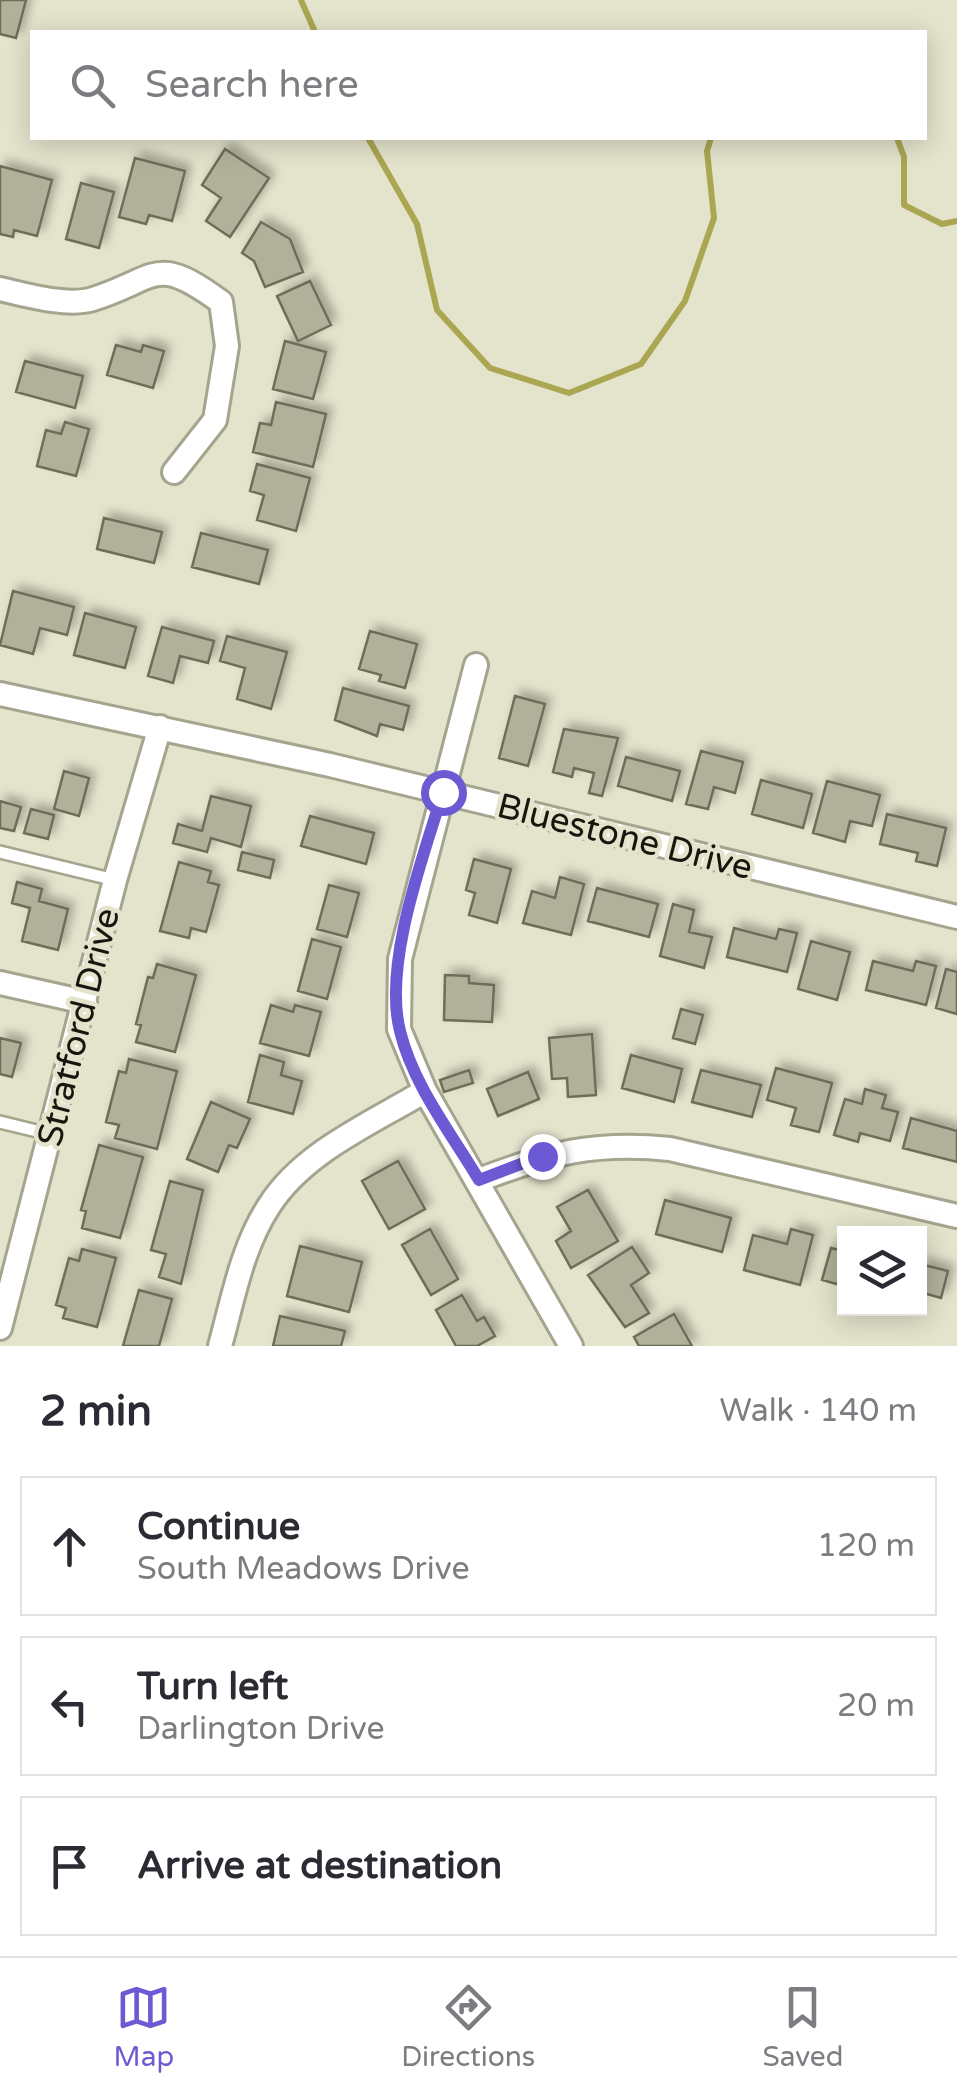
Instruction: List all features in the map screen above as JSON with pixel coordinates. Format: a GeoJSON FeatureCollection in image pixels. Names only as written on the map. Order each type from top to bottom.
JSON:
{"type":"FeatureCollection","features":[{"type":"Feature","properties":{"kind":"street"},"geometry":{"type":"LineString","coordinates":[[0,289],[90,300],[144,274],[184,276],[221,302],[228,346],[215,420],[174,472]]}},
{"type":"Feature","properties":{"kind":"street"},"geometry":{"type":"LineString","coordinates":[[476,666],[422,862],[396,993],[399,1028],[425,1091],[571,1346]]}},
{"type":"Feature","properties":{"kind":"street","name":"Bluestone Drive"},"geometry":{"type":"LineString","coordinates":[[0,694],[443,792],[957,917]]}},
{"type":"Feature","properties":{"kind":"street","name":"Stratford Drive"},"geometry":{"type":"LineString","coordinates":[[0,1328],[9,1262],[52,1134],[115,880],[160,727]]}},
{"type":"Feature","properties":{"kind":"street"},"geometry":{"type":"LineString","coordinates":[[0,983],[85,1002]]}},
{"type":"Feature","properties":{"kind":"street"},"geometry":{"type":"LineString","coordinates":[[220,1346],[249,1246],[284,1186],[318,1156],[425,1091]]}},
{"type":"Feature","properties":{"kind":"street"},"geometry":{"type":"LineString","coordinates":[[479,1180],[542,1156],[591,1146],[629,1144],[670,1149],[957,1216]]}},
{"type":"Feature","properties":{"kind":"lane"},"geometry":{"type":"LineString","coordinates":[[0,852],[115,880]]}},
{"type":"Feature","properties":{"kind":"lane"},"geometry":{"type":"LineString","coordinates":[[0,1122],[52,1134]]}},
{"type":"Feature","properties":{"kind":"building"},"geometry":{"type":"Polygon","coordinates":[[[0,0],[26,0],[16,38],[0,34],[0,0]]]}},
{"type":"Feature","properties":{"kind":"building"},"geometry":{"type":"Polygon","coordinates":[[[225,149],[269,178],[230,237],[206,221],[221,198],[202,185],[225,149]]]}},
{"type":"Feature","properties":{"kind":"building"},"geometry":{"type":"Polygon","coordinates":[[[135,158],[185,171],[172,221],[149,215],[146,224],[119,217],[135,158]]]}},
{"type":"Feature","properties":{"kind":"building"},"geometry":{"type":"Polygon","coordinates":[[[0,166],[52,180],[37,236],[14,230],[13,237],[0,234],[0,166]]]}},
{"type":"Feature","properties":{"kind":"building"},"geometry":{"type":"Polygon","coordinates":[[[81,183],[114,192],[99,248],[66,239],[81,183]]]}},
{"type":"Feature","properties":{"kind":"building"},"geometry":{"type":"Polygon","coordinates":[[[261,222],[290,239],[303,272],[265,287],[254,261],[242,253],[261,222]]]}},
{"type":"Feature","properties":{"kind":"building"},"geometry":{"type":"Polygon","coordinates":[[[310,281],[331,325],[298,341],[277,296],[310,281]]]}},
{"type":"Feature","properties":{"kind":"building"},"geometry":{"type":"Polygon","coordinates":[[[285,341],[326,352],[313,399],[273,389],[285,341]]]}},
{"type":"Feature","properties":{"kind":"building"},"geometry":{"type":"Polygon","coordinates":[[[116,345],[141,352],[143,345],[164,351],[153,388],[107,375],[116,345]]]}},
{"type":"Feature","properties":{"kind":"building"},"geometry":{"type":"Polygon","coordinates":[[[25,361],[83,376],[75,408],[16,392],[25,361]]]}},
{"type":"Feature","properties":{"kind":"building"},"geometry":{"type":"Polygon","coordinates":[[[276,402],[326,414],[313,467],[253,452],[260,423],[271,425],[276,402]]]}},
{"type":"Feature","properties":{"kind":"building"},"geometry":{"type":"Polygon","coordinates":[[[65,422],[89,429],[76,476],[37,466],[46,430],[61,434],[65,422]]]}},
{"type":"Feature","properties":{"kind":"building"},"geometry":{"type":"Polygon","coordinates":[[[257,464],[310,478],[296,531],[257,520],[264,495],[250,491],[257,464]]]}},
{"type":"Feature","properties":{"kind":"building"},"geometry":{"type":"Polygon","coordinates":[[[104,518],[162,532],[154,563],[97,549],[104,518]]]}},
{"type":"Feature","properties":{"kind":"building"},"geometry":{"type":"Polygon","coordinates":[[[201,533],[268,550],[259,584],[192,567],[201,533]]]}},
{"type":"Feature","properties":{"kind":"building"},"geometry":{"type":"Polygon","coordinates":[[[13,591],[74,607],[67,635],[40,628],[33,654],[0,645],[13,591]]]}},
{"type":"Feature","properties":{"kind":"building"},"geometry":{"type":"Polygon","coordinates":[[[85,613],[136,627],[125,668],[74,655],[85,613]]]}},
{"type":"Feature","properties":{"kind":"building"},"geometry":{"type":"Polygon","coordinates":[[[162,627],[214,641],[208,663],[180,656],[173,683],[148,676],[162,627]]]}},
{"type":"Feature","properties":{"kind":"building"},"geometry":{"type":"Polygon","coordinates":[[[370,631],[417,644],[405,688],[379,681],[381,675],[359,669],[370,631]]]}},
{"type":"Feature","properties":{"kind":"building"},"geometry":{"type":"Polygon","coordinates":[[[227,636],[287,652],[271,709],[237,699],[245,668],[220,661],[227,636]]]}},
{"type":"Feature","properties":{"kind":"building"},"geometry":{"type":"Polygon","coordinates":[[[343,688],[409,706],[403,730],[380,724],[377,736],[335,720],[343,688]]]}},
{"type":"Feature","properties":{"kind":"building"},"geometry":{"type":"Polygon","coordinates":[[[515,696],[545,704],[528,766],[499,758],[515,696]]]}},
{"type":"Feature","properties":{"kind":"building"},"geometry":{"type":"Polygon","coordinates":[[[564,729],[618,738],[602,796],[589,793],[594,773],[574,768],[572,777],[553,772],[564,729]]]}},
{"type":"Feature","properties":{"kind":"building"},"geometry":{"type":"Polygon","coordinates":[[[701,751],[743,762],[735,793],[714,787],[708,809],[686,804],[701,751]]]}},
{"type":"Feature","properties":{"kind":"building"},"geometry":{"type":"Polygon","coordinates":[[[626,757],[680,771],[672,801],[618,786],[626,757]]]}},
{"type":"Feature","properties":{"kind":"building"},"geometry":{"type":"Polygon","coordinates":[[[64,771],[89,778],[79,816],[54,809],[64,771]]]}},
{"type":"Feature","properties":{"kind":"building"},"geometry":{"type":"Polygon","coordinates":[[[761,780],[812,794],[803,828],[752,814],[761,780]]]}},
{"type":"Feature","properties":{"kind":"building"},"geometry":{"type":"Polygon","coordinates":[[[827,781],[880,795],[872,826],[850,821],[845,842],[813,833],[827,781]]]}},
{"type":"Feature","properties":{"kind":"building"},"geometry":{"type":"Polygon","coordinates":[[[211,796],[251,806],[241,847],[211,838],[207,852],[173,843],[178,824],[202,831],[211,796]]]}},
{"type":"Feature","properties":{"kind":"building"},"geometry":{"type":"Polygon","coordinates":[[[0,801],[21,807],[14,831],[0,828],[0,801]]]}},
{"type":"Feature","properties":{"kind":"building"},"geometry":{"type":"Polygon","coordinates":[[[31,809],[54,815],[48,839],[24,833],[31,809]]]}},
{"type":"Feature","properties":{"kind":"building"},"geometry":{"type":"Polygon","coordinates":[[[887,814],[946,828],[937,866],[916,861],[918,853],[880,844],[887,814]]]}},
{"type":"Feature","properties":{"kind":"building"},"geometry":{"type":"Polygon","coordinates":[[[310,816],[374,833],[366,864],[301,846],[310,816]]]}},
{"type":"Feature","properties":{"kind":"building"},"geometry":{"type":"Polygon","coordinates":[[[242,852],[274,860],[270,878],[238,870],[242,852]]]}},
{"type":"Feature","properties":{"kind":"building"},"geometry":{"type":"Polygon","coordinates":[[[474,859],[511,869],[497,923],[469,915],[475,893],[466,890],[474,859]]]}},
{"type":"Feature","properties":{"kind":"building"},"geometry":{"type":"Polygon","coordinates":[[[179,862],[211,871],[208,882],[219,885],[206,932],[191,928],[189,938],[160,931],[179,862]]]}},
{"type":"Feature","properties":{"kind":"building"},"geometry":{"type":"Polygon","coordinates":[[[560,877],[584,884],[571,935],[523,923],[532,891],[555,898],[560,877]]]}},
{"type":"Feature","properties":{"kind":"building"},"geometry":{"type":"Polygon","coordinates":[[[17,882],[42,889],[39,901],[68,909],[58,950],[22,941],[30,908],[12,903],[17,882]]]}},
{"type":"Feature","properties":{"kind":"building"},"geometry":{"type":"Polygon","coordinates":[[[329,885],[359,893],[347,937],[317,929],[329,885]]]}},
{"type":"Feature","properties":{"kind":"building"},"geometry":{"type":"Polygon","coordinates":[[[597,888],[658,904],[649,937],[588,921],[597,888]]]}},
{"type":"Feature","properties":{"kind":"building"},"geometry":{"type":"Polygon","coordinates":[[[673,904],[694,910],[689,932],[712,937],[704,968],[660,956],[673,904]]]}},
{"type":"Feature","properties":{"kind":"building"},"geometry":{"type":"Polygon","coordinates":[[[734,928],[776,939],[779,929],[797,933],[787,972],[727,957],[734,928]]]}},
{"type":"Feature","properties":{"kind":"building"},"geometry":{"type":"Polygon","coordinates":[[[312,939],[341,947],[327,999],[298,991],[312,939]]]}},
{"type":"Feature","properties":{"kind":"building"},"geometry":{"type":"Polygon","coordinates":[[[811,941],[850,952],[837,1000],[798,989],[811,941]]]}},
{"type":"Feature","properties":{"kind":"building"},"geometry":{"type":"Polygon","coordinates":[[[873,961],[913,971],[916,961],[936,966],[926,1005],[866,990],[873,961]]]}},
{"type":"Feature","properties":{"kind":"building"},"geometry":{"type":"Polygon","coordinates":[[[157,964],[196,975],[175,1052],[136,1042],[141,1025],[136,1024],[148,977],[153,978],[157,964]]]}},
{"type":"Feature","properties":{"kind":"building"},"geometry":{"type":"Polygon","coordinates":[[[946,969],[957,972],[957,1014],[936,1008],[946,969]]]}},
{"type":"Feature","properties":{"kind":"building"},"geometry":{"type":"Polygon","coordinates":[[[445,975],[469,976],[469,983],[494,985],[492,1022],[444,1020],[445,975]]]}},
{"type":"Feature","properties":{"kind":"building"},"geometry":{"type":"Polygon","coordinates":[[[271,1005],[293,1012],[295,1005],[321,1012],[309,1056],[260,1043],[271,1005]]]}},
{"type":"Feature","properties":{"kind":"building"},"geometry":{"type":"Polygon","coordinates":[[[681,1009],[703,1015],[695,1044],[673,1038],[681,1009]]]}},
{"type":"Feature","properties":{"kind":"building"},"geometry":{"type":"Polygon","coordinates":[[[592,1034],[596,1095],[568,1097],[567,1078],[552,1079],[549,1038],[592,1034]]]}},
{"type":"Feature","properties":{"kind":"building"},"geometry":{"type":"Polygon","coordinates":[[[0,1038],[21,1043],[12,1077],[0,1074],[0,1038]]]}},
{"type":"Feature","properties":{"kind":"building"},"geometry":{"type":"Polygon","coordinates":[[[260,1055],[284,1062],[281,1075],[302,1081],[293,1114],[248,1102],[260,1055]]]}},
{"type":"Feature","properties":{"kind":"building"},"geometry":{"type":"Polygon","coordinates":[[[631,1055],[682,1069],[674,1102],[622,1088],[631,1055]]]}},
{"type":"Feature","properties":{"kind":"building"},"geometry":{"type":"Polygon","coordinates":[[[129,1059],[177,1071],[157,1149],[115,1138],[119,1125],[106,1122],[119,1071],[126,1073],[129,1059]]]}},
{"type":"Feature","properties":{"kind":"building"},"geometry":{"type":"Polygon","coordinates":[[[776,1068],[832,1083],[819,1132],[791,1125],[796,1108],[767,1100],[776,1068]]]}},
{"type":"Feature","properties":{"kind":"building"},"geometry":{"type":"Polygon","coordinates":[[[469,1070],[473,1083],[444,1092],[440,1080],[469,1070]]]}},
{"type":"Feature","properties":{"kind":"building"},"geometry":{"type":"Polygon","coordinates":[[[701,1070],[761,1085],[752,1117],[692,1102],[701,1070]]]}},
{"type":"Feature","properties":{"kind":"building"},"geometry":{"type":"Polygon","coordinates":[[[528,1072],[539,1099],[498,1116],[487,1089],[528,1072]]]}},
{"type":"Feature","properties":{"kind":"building"},"geometry":{"type":"Polygon","coordinates":[[[865,1089],[886,1095],[882,1108],[898,1112],[890,1141],[860,1133],[858,1142],[834,1135],[845,1099],[862,1104],[865,1089]]]}},
{"type":"Feature","properties":{"kind":"building"},"geometry":{"type":"Polygon","coordinates":[[[211,1102],[250,1119],[237,1148],[229,1145],[218,1172],[187,1159],[211,1102]]]}},
{"type":"Feature","properties":{"kind":"building"},"geometry":{"type":"Polygon","coordinates":[[[911,1118],[957,1131],[957,1162],[903,1148],[911,1118]]]}},
{"type":"Feature","properties":{"kind":"building"},"geometry":{"type":"Polygon","coordinates":[[[99,1145],[143,1157],[120,1238],[82,1228],[86,1211],[81,1210],[99,1145]]]}},
{"type":"Feature","properties":{"kind":"building"},"geometry":{"type":"Polygon","coordinates":[[[398,1161],[425,1209],[389,1229],[362,1181],[398,1161]]]}},
{"type":"Feature","properties":{"kind":"building"},"geometry":{"type":"Polygon","coordinates":[[[170,1181],[203,1190],[181,1284],[159,1277],[166,1254],[151,1250],[170,1181]]]}},
{"type":"Feature","properties":{"kind":"building"},"geometry":{"type":"Polygon","coordinates":[[[588,1190],[618,1241],[571,1268],[556,1241],[571,1231],[557,1207],[588,1190]]]}},
{"type":"Feature","properties":{"kind":"building"},"geometry":{"type":"Polygon","coordinates":[[[665,1200],[731,1218],[722,1252],[656,1234],[665,1200]]]}},
{"type":"Feature","properties":{"kind":"building"},"geometry":{"type":"Polygon","coordinates":[[[430,1229],[458,1279],[431,1295],[402,1245],[430,1229]]]}},
{"type":"Feature","properties":{"kind":"building"},"geometry":{"type":"Polygon","coordinates":[[[791,1229],[813,1235],[800,1285],[744,1270],[753,1235],[787,1244],[791,1229]]]}},
{"type":"Feature","properties":{"kind":"building"},"geometry":{"type":"Polygon","coordinates":[[[300,1246],[362,1262],[349,1312],[287,1296],[300,1246]]]}},
{"type":"Feature","properties":{"kind":"building"},"geometry":{"type":"Polygon","coordinates":[[[632,1247],[649,1273],[631,1285],[649,1313],[625,1327],[588,1275],[632,1247]]]}},
{"type":"Feature","properties":{"kind":"building"},"geometry":{"type":"Polygon","coordinates":[[[831,1248],[837,1249],[837,1284],[822,1280],[831,1248]]]}},
{"type":"Feature","properties":{"kind":"building"},"geometry":{"type":"Polygon","coordinates":[[[82,1249],[116,1258],[97,1327],[63,1318],[66,1308],[56,1305],[69,1258],[79,1261],[82,1249]]]}},
{"type":"Feature","properties":{"kind":"building"},"geometry":{"type":"Polygon","coordinates":[[[927,1266],[948,1271],[941,1298],[927,1294],[927,1266]]]}},
{"type":"Feature","properties":{"kind":"building"},"geometry":{"type":"Polygon","coordinates":[[[139,1290],[172,1299],[159,1346],[123,1346],[139,1290]]]}},
{"type":"Feature","properties":{"kind":"building"},"geometry":{"type":"Polygon","coordinates":[[[462,1295],[477,1321],[484,1317],[495,1336],[477,1346],[456,1346],[436,1310],[462,1295]]]}},
{"type":"Feature","properties":{"kind":"building"},"geometry":{"type":"Polygon","coordinates":[[[674,1314],[692,1346],[639,1346],[634,1337],[674,1314]]]}},
{"type":"Feature","properties":{"kind":"building"},"geometry":{"type":"Polygon","coordinates":[[[280,1316],[345,1331],[341,1346],[273,1346],[280,1316]]]}},
{"type":"Feature","properties":{"kind":"waterway"},"geometry":{"type":"LineString","coordinates":[[301,0],[314,30]]}},
{"type":"Feature","properties":{"kind":"waterway"},"geometry":{"type":"LineString","coordinates":[[369,140],[417,224],[437,310],[490,368],[569,393],[641,364],[685,301],[714,218],[707,151],[710,140]]}},
{"type":"Feature","properties":{"kind":"waterway"},"geometry":{"type":"LineString","coordinates":[[898,140],[904,157],[904,205],[942,224],[957,221]]}},
{"type":"Feature","properties":{"kind":"route"},"geometry":{"type":"LineString","coordinates":[[443,792],[400,960],[396,993],[399,1028],[425,1091],[479,1180],[542,1156]]}}]}
